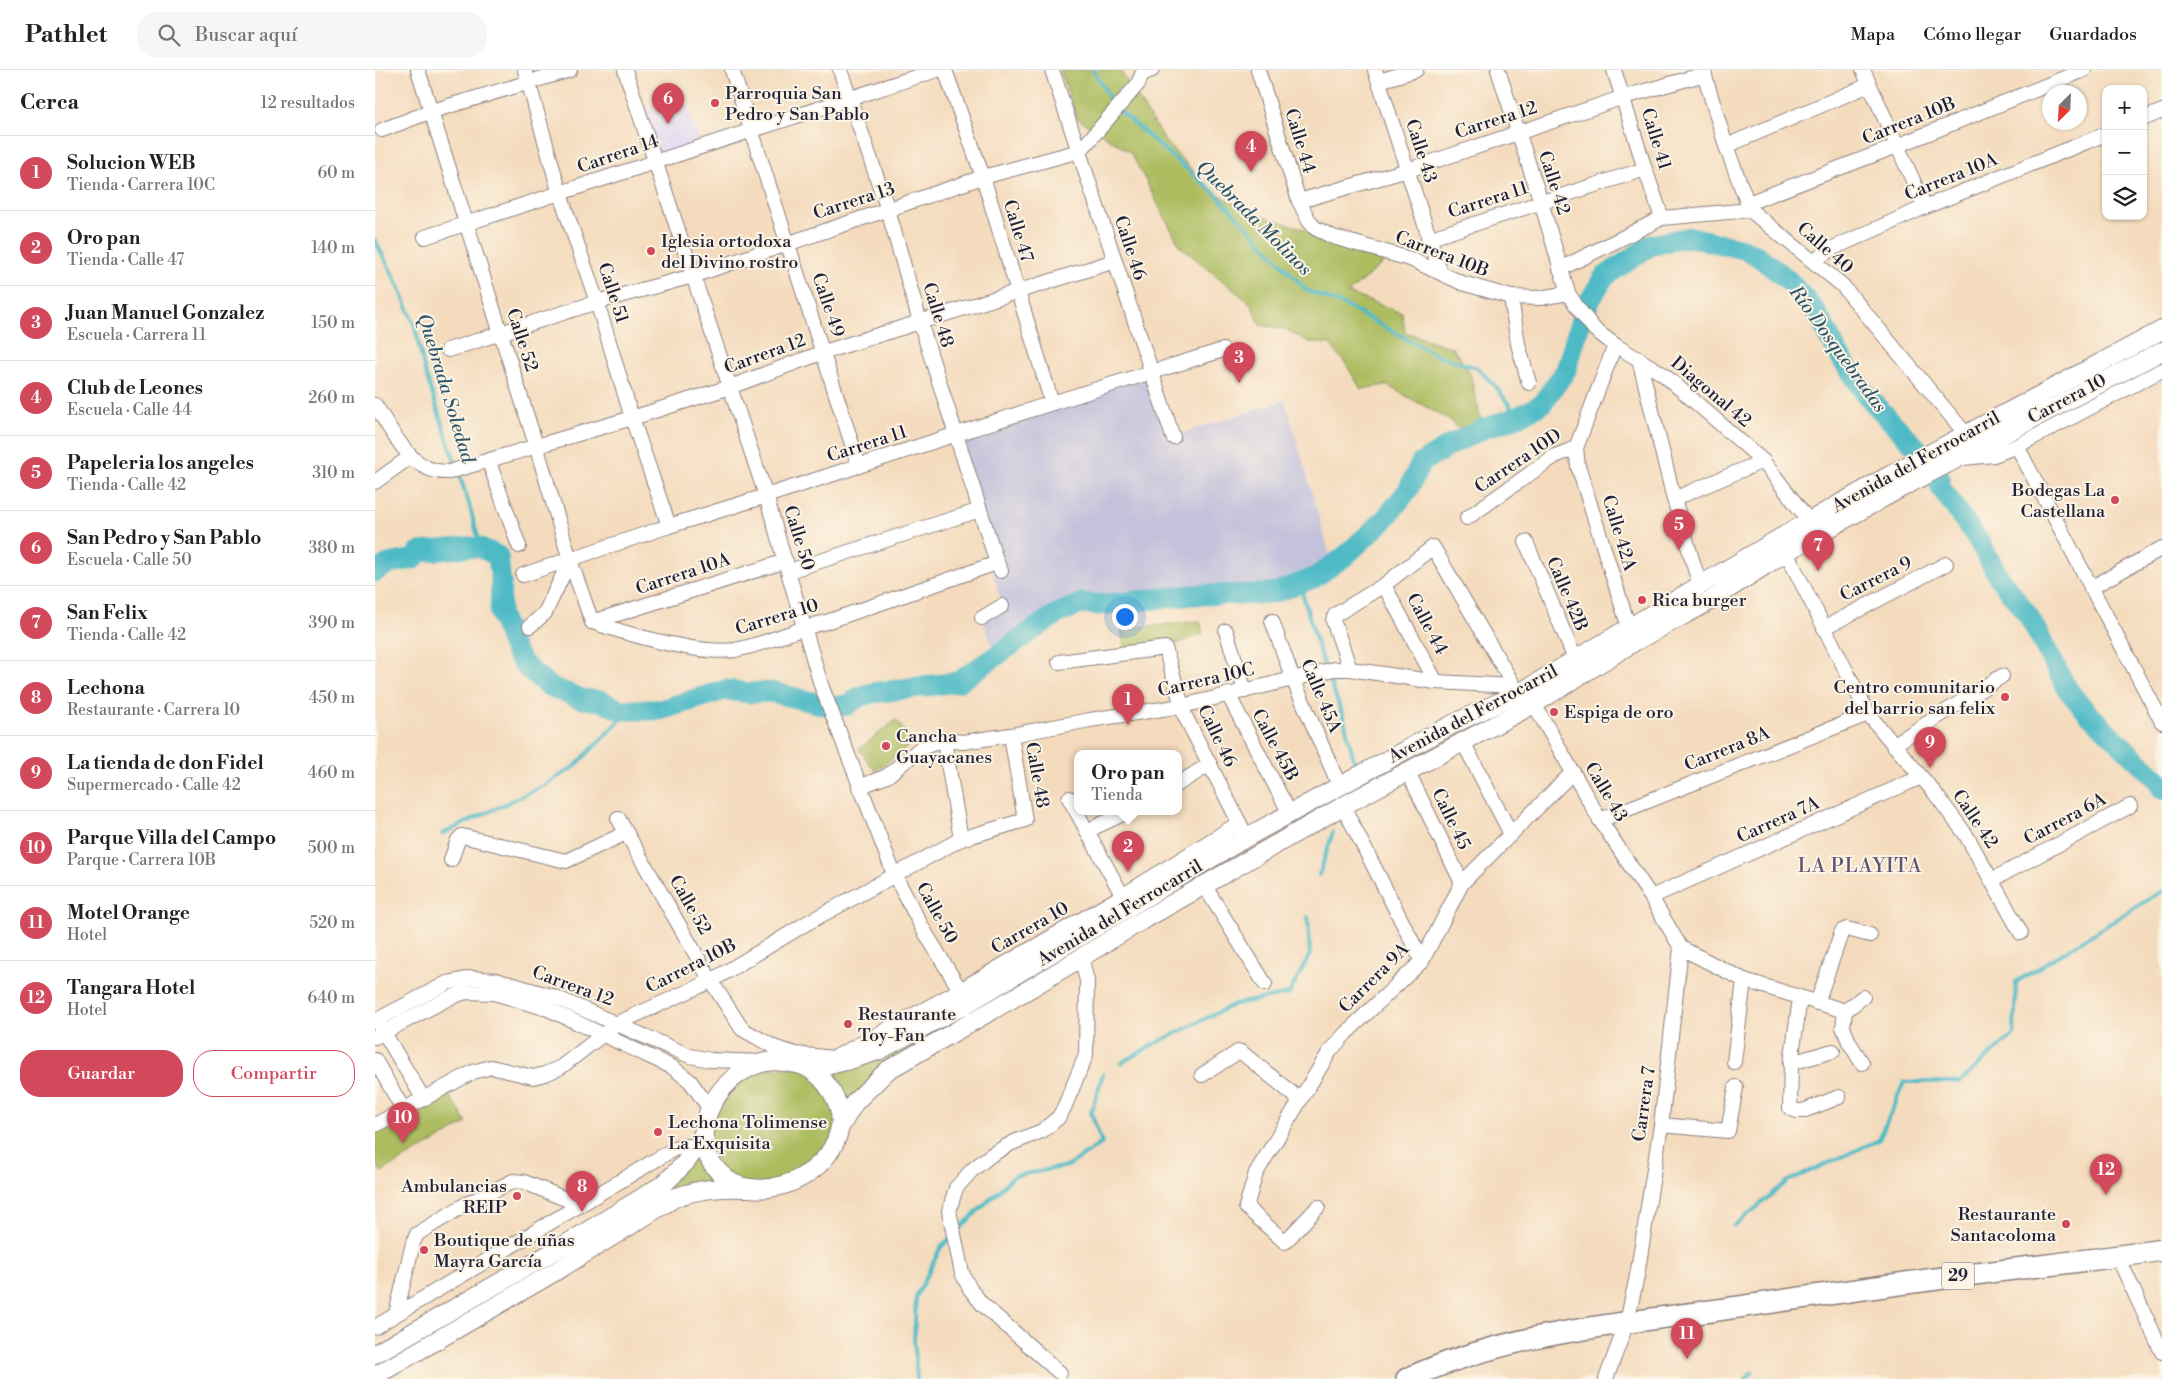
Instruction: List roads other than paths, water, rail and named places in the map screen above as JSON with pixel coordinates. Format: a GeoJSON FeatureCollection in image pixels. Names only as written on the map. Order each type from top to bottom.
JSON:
{"type":"FeatureCollection","features":[{"type":"Feature","properties":{"kind":"highway","name":"29"},"geometry":{"type":"LineString","coordinates":[[1407,1379],[1485,1350],[1627,1322],[2162,1250]]}},
{"type":"Feature","properties":{"kind":"main road","name":"Avenida del Ferrocarril"},"geometry":{"type":"LineString","coordinates":[[806,1067],[817,1068],[878,1051],[964,997],[1243,830],[1290,814],[1339,785],[1453,724],[1523,694],[1634,642],[1708,602],[1901,478],[1948,443],[2162,330]]}},
{"type":"Feature","properties":{"kind":"main road","name":"Avenida del Ferrocarril"},"geometry":{"type":"LineString","coordinates":[[840,1127],[855,1102],[888,1070],[1204,885],[1343,806],[1463,742],[1523,694],[1575,659],[1809,522],[1901,478],[1958,458],[2162,351]]}},
{"type":"Feature","properties":{"kind":"main road"},"geometry":{"type":"LineString","coordinates":[[375,1354],[563,1246],[649,1194],[675,1174],[697,1147],[710,1109],[718,1093],[730,1080],[745,1069],[761,1062],[784,1062],[806,1067],[820,1078],[831,1092],[838,1108],[840,1127],[828,1153],[807,1174],[780,1186],[751,1188],[719,1187],[696,1190],[676,1197],[375,1376]]}},
{"type":"Feature","properties":{"kind":"main road"},"geometry":{"type":"LineString","coordinates":[[704,1130],[705,1146],[717,1170],[732,1182],[751,1188]]}},
{"type":"Feature","properties":{"kind":"street","name":"Calle 52"},"geometry":{"type":"LineString","coordinates":[[418,70],[537,445],[570,560],[592,622]]}},
{"type":"Feature","properties":{"kind":"street"},"geometry":{"type":"LineString","coordinates":[[382,130],[528,77],[570,70]]}},
{"type":"Feature","properties":{"kind":"street","name":"Calle 50"},"geometry":{"type":"LineString","coordinates":[[625,70],[766,496],[821,685],[894,874],[964,997]]}},
{"type":"Feature","properties":{"kind":"street","name":"Calle 49"},"geometry":{"type":"LineString","coordinates":[[732,70],[859,466]]}},
{"type":"Feature","properties":{"kind":"street","name":"Calle 48"},"geometry":{"type":"LineString","coordinates":[[840,70],[888,210],[920,322],[999,567]]}},
{"type":"Feature","properties":{"kind":"street","name":"Carrera 14"},"geometry":{"type":"LineString","coordinates":[[425,237],[465,222],[561,194],[655,161],[937,70]]}},
{"type":"Feature","properties":{"kind":"street","name":"Calle 47"},"geometry":{"type":"LineString","coordinates":[[945,70],[983,177],[1052,403]]}},
{"type":"Feature","properties":{"kind":"street","name":"Calle 46"},"geometry":{"type":"LineString","coordinates":[[1052,70],[1173,436]]}},
{"type":"Feature","properties":{"kind":"street","name":"Calle 44"},"geometry":{"type":"LineString","coordinates":[[1258,70],[1299,201],[1309,221]]}},
{"type":"Feature","properties":{"kind":"street"},"geometry":{"type":"LineString","coordinates":[[1377,76],[1416,70]]}},
{"type":"Feature","properties":{"kind":"street","name":"Calle 42"},"geometry":{"type":"LineString","coordinates":[[1498,70],[1541,202],[1560,269],[1568,293],[1577,307]]}},
{"type":"Feature","properties":{"kind":"street","name":"Calle 41"},"geometry":{"type":"LineString","coordinates":[[1614,70],[1662,218]]}},
{"type":"Feature","properties":{"kind":"street"},"geometry":{"type":"LineString","coordinates":[[1863,70],[1925,207]]}},
{"type":"Feature","properties":{"kind":"street","name":"Carrera 10B"},"geometry":{"type":"LineString","coordinates":[[1560,269],[1662,218],[1749,207],[2084,70]]}},
{"type":"Feature","properties":{"kind":"street"},"geometry":{"type":"LineString","coordinates":[[1080,151],[1138,84],[1145,71]]}},
{"type":"Feature","properties":{"kind":"street"},"geometry":{"type":"LineString","coordinates":[[1704,72],[1726,146],[1749,207]]}},
{"type":"Feature","properties":{"kind":"street","name":"Carrera 12"},"geometry":{"type":"LineString","coordinates":[[1299,201],[1407,170],[1704,72]]}},
{"type":"Feature","properties":{"kind":"street","name":"Calle 43"},"geometry":{"type":"LineString","coordinates":[[1377,76],[1439,271]]}},
{"type":"Feature","properties":{"kind":"street","name":"Calle 51"},"geometry":{"type":"LineString","coordinates":[[528,77],[561,194],[597,302],[632,418],[669,526]]}},
{"type":"Feature","properties":{"kind":"street"},"geometry":{"type":"LineString","coordinates":[[1726,146],[1869,85]]}},
{"type":"Feature","properties":{"kind":"street"},"geometry":{"type":"LineString","coordinates":[[2147,117],[2162,111]]}},
{"type":"Feature","properties":{"kind":"street","name":"Carrera 10A"},"geometry":{"type":"LineString","coordinates":[[1814,261],[1831,249],[1925,207],[2102,136]]}},
{"type":"Feature","properties":{"kind":"street","name":"Carrera 13"},"geometry":{"type":"LineString","coordinates":[[449,350],[597,302],[693,276],[787,242],[983,177],[1080,151]]}},
{"type":"Feature","properties":{"kind":"street","name":"Carrera 11"},"geometry":{"type":"LineString","coordinates":[[1428,239],[1645,169]]}},
{"type":"Feature","properties":{"kind":"street","name":"Calle 40"},"geometry":{"type":"LineString","coordinates":[[1749,207],[1842,285],[1965,433]]}},
{"type":"Feature","properties":{"kind":"street","name":"Carrera 10B"},"geometry":{"type":"LineString","coordinates":[[1309,221],[1315,228],[1333,237],[1410,258],[1462,283],[1511,297],[1540,298],[1568,293]]}},
{"type":"Feature","properties":{"kind":"street","name":"Carrera 12"},"geometry":{"type":"LineString","coordinates":[[410,457],[427,469],[438,472],[449,472],[489,462],[537,445],[730,387],[824,352],[1017,290],[1115,261]]}},
{"type":"Feature","properties":{"kind":"street"},"geometry":{"type":"LineString","coordinates":[[1511,297],[1518,344],[1529,383]]}},
{"type":"Feature","properties":{"kind":"street","name":"Diagonal 42"},"geometry":{"type":"LineString","coordinates":[[1577,307],[1595,330],[1615,345],[1663,374],[1763,461],[1809,522]]}},
{"type":"Feature","properties":{"kind":"street","name":"Carrera 10D"},"geometry":{"type":"LineString","coordinates":[[1467,518],[1555,456],[1576,448],[1615,345]]}},
{"type":"Feature","properties":{"kind":"street","name":"Carrera 11"},"geometry":{"type":"LineString","coordinates":[[523,575],[669,526],[1223,350]]}},
{"type":"Feature","properties":{"kind":"street"},"geometry":{"type":"LineString","coordinates":[[1639,360],[1673,499],[1700,586]]}},
{"type":"Feature","properties":{"kind":"street","name":"Carrera 10"},"geometry":{"type":"LineString","coordinates":[[1958,458],[1994,455],[2017,446],[2162,370]]}},
{"type":"Feature","properties":{"kind":"street"},"geometry":{"type":"LineString","coordinates":[[375,405],[410,457],[375,482]]}},
{"type":"Feature","properties":{"kind":"street"},"geometry":{"type":"LineString","coordinates":[[2017,446],[2162,722]]}},
{"type":"Feature","properties":{"kind":"street","name":"Calle 42A"},"geometry":{"type":"LineString","coordinates":[[1576,448],[1579,466],[1629,628]]}},
{"type":"Feature","properties":{"kind":"street"},"geometry":{"type":"LineString","coordinates":[[1673,499],[1763,461]]}},
{"type":"Feature","properties":{"kind":"street"},"geometry":{"type":"LineString","coordinates":[[489,462],[519,546]]}},
{"type":"Feature","properties":{"kind":"street","name":"Carrera 10A"},"geometry":{"type":"LineString","coordinates":[[592,622],[980,510]]}},
{"type":"Feature","properties":{"kind":"street","name":"Calle 42B"},"geometry":{"type":"LineString","coordinates":[[1526,542],[1575,659]]}},
{"type":"Feature","properties":{"kind":"street","name":"Calle 43"},"geometry":{"type":"LineString","coordinates":[[1384,585],[1433,547],[1573,772],[1600,820],[1651,897]]}},
{"type":"Feature","properties":{"kind":"street"},"geometry":{"type":"LineString","coordinates":[[2091,588],[2162,548]]}},
{"type":"Feature","properties":{"kind":"street","name":"Calle 42"},"geometry":{"type":"LineString","coordinates":[[1786,552],[1868,714],[1921,777],[1966,835],[2021,932]]}},
{"type":"Feature","properties":{"kind":"street"},"geometry":{"type":"LineString","coordinates":[[530,626],[545,613],[570,560]]}},
{"type":"Feature","properties":{"kind":"street","name":"Carrera 9"},"geometry":{"type":"LineString","coordinates":[[1824,628],[1946,564]]}},
{"type":"Feature","properties":{"kind":"street","name":"Carrera 10"},"geometry":{"type":"LineString","coordinates":[[592,622],[653,640],[716,651],[733,650],[758,644],[805,626],[827,622],[999,567]]}},
{"type":"Feature","properties":{"kind":"street"},"geometry":{"type":"LineString","coordinates":[[1350,669],[1333,620],[1335,615],[1384,585]]}},
{"type":"Feature","properties":{"kind":"street","name":"Calle 44"},"geometry":{"type":"LineString","coordinates":[[1384,585],[1436,682]]}},
{"type":"Feature","properties":{"kind":"street"},"geometry":{"type":"LineString","coordinates":[[982,618],[1002,606]]}},
{"type":"Feature","properties":{"kind":"street","name":"Calle 45A"},"geometry":{"type":"LineString","coordinates":[[1272,621],[1293,679],[1339,785]]}},
{"type":"Feature","properties":{"kind":"street","name":"Calle 45B"},"geometry":{"type":"LineString","coordinates":[[1226,631],[1245,691]]}},
{"type":"Feature","properties":{"kind":"street","name":"Calle 46"},"geometry":{"type":"LineString","coordinates":[[1059,662],[1165,648],[1185,716],[1243,830]]}},
{"type":"Feature","properties":{"kind":"street","name":"Carrera 10C"},"geometry":{"type":"LineString","coordinates":[[859,787],[887,776],[921,748],[944,740],[963,742],[1182,706],[1334,669],[1350,669],[1523,694]]}},
{"type":"Feature","properties":{"kind":"street"},"geometry":{"type":"LineString","coordinates":[[1893,745],[2002,676]]}},
{"type":"Feature","properties":{"kind":"street","name":"Calle 45B"},"geometry":{"type":"LineString","coordinates":[[1228,694],[1290,814]]}},
{"type":"Feature","properties":{"kind":"street","name":"Carrera 8A"},"geometry":{"type":"LineString","coordinates":[[1600,820],[1868,714]]}},
{"type":"Feature","properties":{"kind":"street","name":"Calle 48"},"geometry":{"type":"LineString","coordinates":[[1011,735],[1025,820]]}},
{"type":"Feature","properties":{"kind":"street"},"geometry":{"type":"LineString","coordinates":[[944,740],[961,839]]}},
{"type":"Feature","properties":{"kind":"street"},"geometry":{"type":"LineString","coordinates":[[1463,742],[1511,834]]}},
{"type":"Feature","properties":{"kind":"street"},"geometry":{"type":"LineString","coordinates":[[1182,782],[1210,764]]}},
{"type":"Feature","properties":{"kind":"street","name":"Calle 45"},"geometry":{"type":"LineString","coordinates":[[1407,772],[1462,883]]}},
{"type":"Feature","properties":{"kind":"street","name":"Carrera 9A"},"geometry":{"type":"LineString","coordinates":[[1318,1207],[1285,1242],[1246,1206],[1256,1173],[1299,1099],[1330,1051],[1345,1033],[1422,960],[1462,883],[1573,772]]}},
{"type":"Feature","properties":{"kind":"street","name":"Carrera 7A"},"geometry":{"type":"LineString","coordinates":[[1651,897],[1921,777]]}},
{"type":"Feature","properties":{"kind":"street"},"geometry":{"type":"LineString","coordinates":[[1069,798],[1074,807]]}},
{"type":"Feature","properties":{"kind":"street"},"geometry":{"type":"LineString","coordinates":[[1343,806],[1422,960]]}},
{"type":"Feature","properties":{"kind":"street","name":"Carrera 6A"},"geometry":{"type":"LineString","coordinates":[[1991,880],[2129,806]]}},
{"type":"Feature","properties":{"kind":"street"},"geometry":{"type":"LineString","coordinates":[[1078,815],[1125,902]]}},
{"type":"Feature","properties":{"kind":"street"},"geometry":{"type":"LineString","coordinates":[[1087,831],[1121,815]]}},
{"type":"Feature","properties":{"kind":"street","name":"Calle 52"},"geometry":{"type":"LineString","coordinates":[[618,818],[711,981],[742,1029],[758,1040],[795,1054],[834,1058],[964,997]]}},
{"type":"Feature","properties":{"kind":"street","name":"Carrera 10B"},"geometry":{"type":"LineString","coordinates":[[375,1124],[483,1068],[491,1067],[533,1077],[561,1067],[618,1023],[711,981],[894,874],[961,839],[1025,820]]}},
{"type":"Feature","properties":{"kind":"street"},"geometry":{"type":"LineString","coordinates":[[451,860],[458,840],[462,836],[566,862],[626,832]]}},
{"type":"Feature","properties":{"kind":"street"},"geometry":{"type":"LineString","coordinates":[[1204,885],[1265,984]]}},
{"type":"Feature","properties":{"kind":"street"},"geometry":{"type":"LineString","coordinates":[[1651,897],[1681,948],[1744,980],[1845,1011]]}},
{"type":"Feature","properties":{"kind":"street"},"geometry":{"type":"LineString","coordinates":[[1817,1003],[1841,931],[1847,928],[1870,935]]}},
{"type":"Feature","properties":{"kind":"street","name":"Carrera 7"},"geometry":{"type":"LineString","coordinates":[[1606,1379],[1627,1322],[1640,1257],[1661,1125],[1681,948]]}},
{"type":"Feature","properties":{"kind":"street"},"geometry":{"type":"LineString","coordinates":[[1060,1373],[982,1304],[970,1289],[962,1273],[949,1211],[956,1188],[972,1170],[991,1155],[1012,1143],[1043,1131],[1058,1118],[1064,1108],[1086,1055],[1087,981],[1081,956]]}},
{"type":"Feature","properties":{"kind":"street","name":"Carrera 12"},"geometry":{"type":"LineString","coordinates":[[375,1019],[447,983],[471,978],[495,986],[548,1009],[681,1072],[690,1081],[710,1109]]}},
{"type":"Feature","properties":{"kind":"street"},"geometry":{"type":"LineString","coordinates":[[1734,1062],[1744,980]]}},
{"type":"Feature","properties":{"kind":"street","name":"Carrera 12"},"geometry":{"type":"LineString","coordinates":[[380,1035],[449,998],[466,992],[495,986],[555,997],[690,1056],[711,1060],[761,1062]]}},
{"type":"Feature","properties":{"kind":"street"},"geometry":{"type":"LineString","coordinates":[[1862,1063],[1849,1042],[1843,1027],[1845,1011],[1863,997]]}},
{"type":"Feature","properties":{"kind":"street"},"geometry":{"type":"LineString","coordinates":[[1800,998],[1791,1063],[1790,1108],[1797,1111],[1803,1110],[1839,1097]]}},
{"type":"Feature","properties":{"kind":"street"},"geometry":{"type":"LineString","coordinates":[[375,1019],[380,1035],[423,1098]]}},
{"type":"Feature","properties":{"kind":"street"},"geometry":{"type":"LineString","coordinates":[[1791,1063],[1833,1051]]}},
{"type":"Feature","properties":{"kind":"street"},"geometry":{"type":"LineString","coordinates":[[1202,1074],[1241,1052],[1299,1099]]}},
{"type":"Feature","properties":{"kind":"street"},"geometry":{"type":"LineString","coordinates":[[375,1060],[403,1109]]}},
{"type":"Feature","properties":{"kind":"street"},"geometry":{"type":"LineString","coordinates":[[1661,1125],[1729,1131],[1736,1087]]}},
{"type":"Feature","properties":{"kind":"street"},"geometry":{"type":"LineString","coordinates":[[375,1327],[674,1148],[697,1147]]}},
{"type":"Feature","properties":{"kind":"street"},"geometry":{"type":"LineString","coordinates":[[395,1314],[417,1234],[463,1206],[513,1181],[524,1182],[580,1205]]}},
{"type":"Feature","properties":{"kind":"street"},"geometry":{"type":"LineString","coordinates":[[2118,1257],[2162,1352]]}},
{"type":"Feature","properties":{"kind":"waterway","name":"Quebrada Molinos"},"geometry":{"type":"LineString","coordinates":[[1093,70],[1115,107],[1217,195],[1306,290],[1346,306],[1438,356],[1477,368],[1496,387],[1518,417]]}},
{"type":"Feature","properties":{"kind":"waterway","name":"Río Dosquebradas"},"geometry":{"type":"LineString","coordinates":[[375,572],[388,564],[414,559],[419,552],[469,547],[481,548],[498,556],[501,583],[500,613],[515,652],[527,668],[549,686],[582,699],[601,701],[621,710],[660,710],[725,690],[750,693],[771,692],[833,707],[847,705],[859,697],[872,693],[958,682],[1055,615],[1082,603],[1099,605],[1193,595],[1277,592],[1314,578],[1344,557],[1384,520],[1408,490],[1421,463],[1452,444],[1485,428],[1518,417],[1542,404],[1566,370],[1580,323],[1590,300],[1604,277],[1651,245],[1690,237],[1743,249],[1758,256],[1788,280],[1816,312],[1838,353],[1867,396],[1937,469],[1941,488],[1978,540],[2000,579],[2028,615],[2068,690],[2085,710],[2159,781],[2162,789]]}},
{"type":"Feature","properties":{"kind":"waterway","name":"Quebrada Soledad"},"geometry":{"type":"LineString","coordinates":[[375,240],[400,289],[415,327],[425,372],[469,504],[481,548]]}},
{"type":"Feature","properties":{"kind":"waterway"},"geometry":{"type":"LineString","coordinates":[[1299,582],[1320,654],[1344,719],[1354,761]]}},
{"type":"Feature","properties":{"kind":"waterway"},"geometry":{"type":"LineString","coordinates":[[442,834],[543,786],[574,767],[631,709]]}},
{"type":"Feature","properties":{"kind":"waterway"},"geometry":{"type":"LineString","coordinates":[[1319,875],[1333,832]]}},
{"type":"Feature","properties":{"kind":"waterway"},"geometry":{"type":"LineString","coordinates":[[1734,1226],[1788,1181],[1879,1140],[1904,1082],[1960,1082],[2014,1034],[2016,982],[2162,891]]}},
{"type":"Feature","properties":{"kind":"waterway"},"geometry":{"type":"LineString","coordinates":[[1121,1063],[1156,1043],[1235,1004],[1289,994],[1310,954],[1308,917]]}},
{"type":"Feature","properties":{"kind":"waterway"},"geometry":{"type":"LineString","coordinates":[[956,1232],[1014,1176],[1068,1166],[1102,1143],[1091,1113],[1103,1074]]}},
{"type":"Feature","properties":{"kind":"waterway"},"geometry":{"type":"LineString","coordinates":[[917,1379],[914,1341],[916,1297],[941,1247],[951,1237]]}},
{"type":"Feature","properties":{"kind":"waterway"},"geometry":{"type":"LineString","coordinates":[[1746,1379],[1752,1372]]}},
{"type":"Feature","properties":{"kind":"place","name":"Parroquia San Pedro y San Pablo"},"geometry":{"type":"Point","coordinates":[715,103]}},
{"type":"Feature","properties":{"kind":"place","name":"San Pedro y San Pablo"},"geometry":{"type":"Point","coordinates":[668,124]}},
{"type":"Feature","properties":{"kind":"place","name":"Club de Leones"},"geometry":{"type":"Point","coordinates":[1251,172]}},
{"type":"Feature","properties":{"kind":"place","name":"Iglesia ortodoxa del Divino rostro"},"geometry":{"type":"Point","coordinates":[651,251]}},
{"type":"Feature","properties":{"kind":"place","name":"Juan Manuel Gonzalez"},"geometry":{"type":"Point","coordinates":[1239,383]}},
{"type":"Feature","properties":{"kind":"place","name":"Bodegas La Castellana"},"geometry":{"type":"Point","coordinates":[2115,500]}},
{"type":"Feature","properties":{"kind":"place","name":"Papeleria los angeles"},"geometry":{"type":"Point","coordinates":[1679,550]}},
{"type":"Feature","properties":{"kind":"place","name":"San Felix"},"geometry":{"type":"Point","coordinates":[1818,571]}},
{"type":"Feature","properties":{"kind":"place","name":"Rica burger"},"geometry":{"type":"Point","coordinates":[1642,600]}},
{"type":"Feature","properties":{"kind":"place","name":"Centro comunitario del barrio san felix"},"geometry":{"type":"Point","coordinates":[2005,697]}},
{"type":"Feature","properties":{"kind":"place","name":"Espiga de oro"},"geometry":{"type":"Point","coordinates":[1554,712]}},
{"type":"Feature","properties":{"kind":"place","name":"Solucion WEB"},"geometry":{"type":"Point","coordinates":[1128,725]}},
{"type":"Feature","properties":{"kind":"place","name":"Cancha Guayacanes"},"geometry":{"type":"Point","coordinates":[886,746]}},
{"type":"Feature","properties":{"kind":"place","name":"La tienda de don Fidel"},"geometry":{"type":"Point","coordinates":[1930,768]}},
{"type":"Feature","properties":{"kind":"place","name":"Oro pan"},"geometry":{"type":"Point","coordinates":[1128,872]}},
{"type":"Feature","properties":{"kind":"place","name":"Restaurante Toy-Fan"},"geometry":{"type":"Point","coordinates":[848,1024]}},
{"type":"Feature","properties":{"kind":"place","name":"Lechona Tolimense La Exquisita"},"geometry":{"type":"Point","coordinates":[658,1132]}},
{"type":"Feature","properties":{"kind":"place","name":"Parque Villa del Campo"},"geometry":{"type":"Point","coordinates":[403,1143]}},
{"type":"Feature","properties":{"kind":"place","name":"Tangara Hotel"},"geometry":{"type":"Point","coordinates":[2106,1195]}},
{"type":"Feature","properties":{"kind":"place","name":"Ambulancias REIP"},"geometry":{"type":"Point","coordinates":[517,1196]}},
{"type":"Feature","properties":{"kind":"place","name":"Lechona"},"geometry":{"type":"Point","coordinates":[582,1212]}},
{"type":"Feature","properties":{"kind":"place","name":"Restaurante Santacoloma"},"geometry":{"type":"Point","coordinates":[2066,1224]}},
{"type":"Feature","properties":{"kind":"place","name":"Boutique de uñas Mayra García"},"geometry":{"type":"Point","coordinates":[424,1250]}},
{"type":"Feature","properties":{"kind":"place","name":"Motel Orange"},"geometry":{"type":"Point","coordinates":[1687,1359]}},
{"type":"Feature","properties":{"kind":"district","name":"LA PLAYITA"},"geometry":{"type":"Point","coordinates":[1860,866]}}]}
